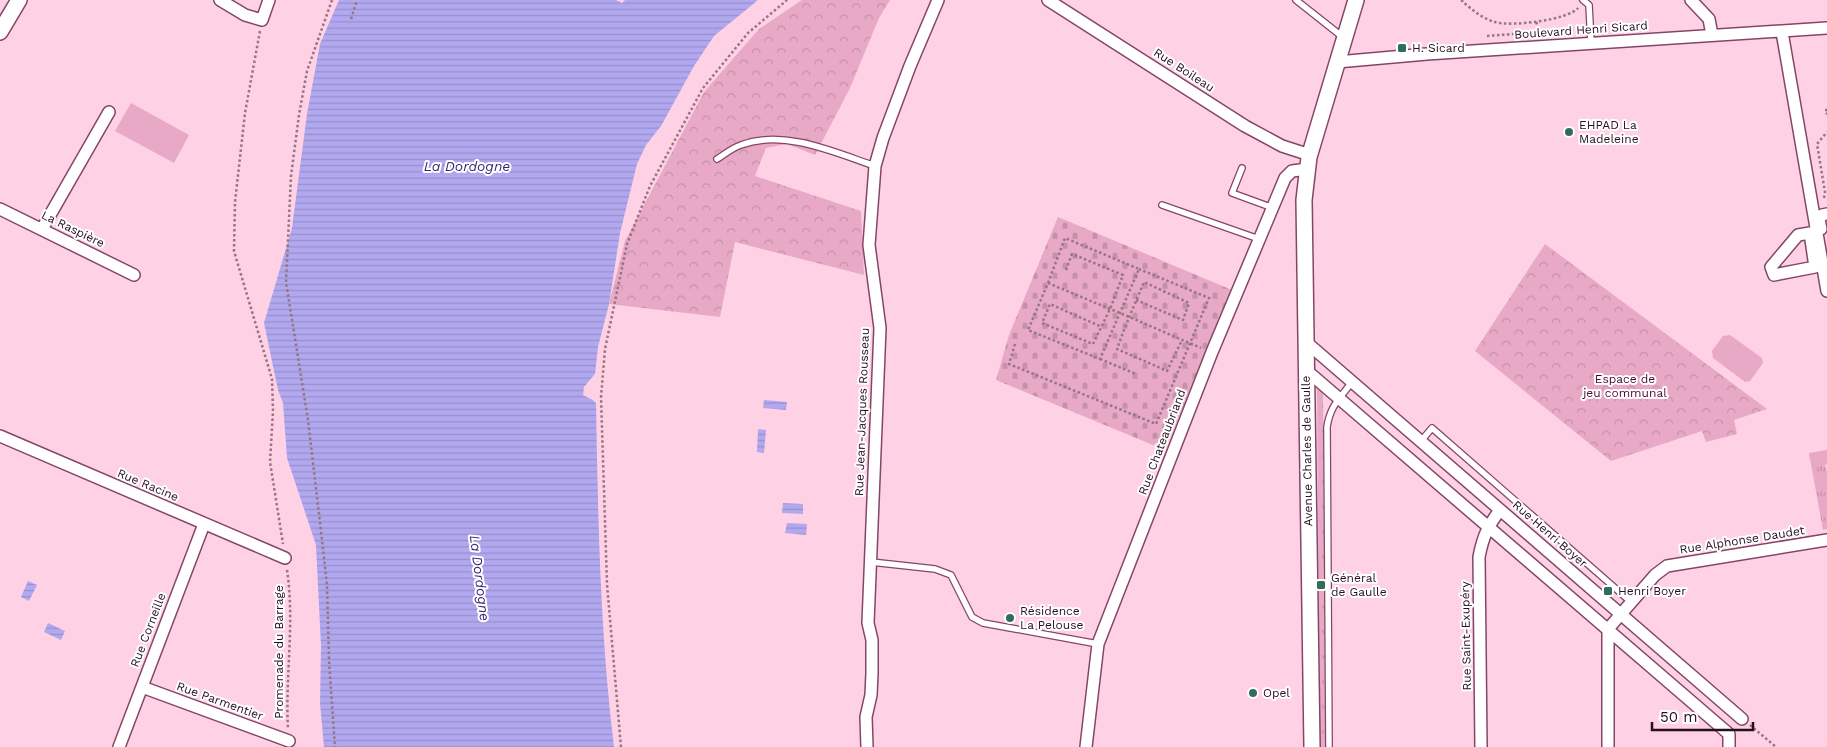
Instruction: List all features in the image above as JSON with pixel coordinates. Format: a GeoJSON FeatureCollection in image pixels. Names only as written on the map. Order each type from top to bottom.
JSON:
{"type":"FeatureCollection","features":[{"type":"Feature","properties":{"kind":"main road"},"geometry":{"type":"LineString","coordinates":[[0,32],[19,0]]}},
{"type":"Feature","properties":{"kind":"main road","name":"Avenue Charles de Gaulle"},"geometry":{"type":"LineString","coordinates":[[1312,747],[1304,200],[1309,162],[1356,0]]}},
{"type":"Feature","properties":{"kind":"street"},"geometry":{"type":"LineString","coordinates":[[220,0],[245,15],[262,20],[269,0]]}},
{"type":"Feature","properties":{"kind":"street","name":"Rue Jean-Jacques Rousseau"},"geometry":{"type":"LineString","coordinates":[[866,747],[866,717],[871,695],[872,673],[872,640],[868,623],[880,328],[869,245],[875,166],[910,66],[938,0]]}},
{"type":"Feature","properties":{"kind":"street","name":"Rue Boileau"},"geometry":{"type":"LineString","coordinates":[[1048,0],[1245,126],[1309,162]]}},
{"type":"Feature","properties":{"kind":"street"},"geometry":{"type":"LineString","coordinates":[[1691,0],[1709,19],[1712,35]]}},
{"type":"Feature","properties":{"kind":"street","name":"Boulevard Henri Sicard"},"geometry":{"type":"LineString","coordinates":[[1337,62],[1427,54],[1827,28]]}},
{"type":"Feature","properties":{"kind":"street"},"geometry":{"type":"LineString","coordinates":[[1782,32],[1827,291]]}},
{"type":"Feature","properties":{"kind":"street"},"geometry":{"type":"LineString","coordinates":[[42,229],[109,112]]}},
{"type":"Feature","properties":{"kind":"street","name":"Rue Chateaubriand"},"geometry":{"type":"LineString","coordinates":[[1086,747],[1098,644],[1212,352],[1285,178],[1292,171],[1309,162]]}},
{"type":"Feature","properties":{"kind":"street","name":"La Raspière"},"geometry":{"type":"LineString","coordinates":[[0,209],[134,275]]}},
{"type":"Feature","properties":{"kind":"street"},"geometry":{"type":"LineString","coordinates":[[1827,214],[1822,215],[1820,220],[1827,265]]}},
{"type":"Feature","properties":{"kind":"street","name":"Rue Henri Boyer"},"geometry":{"type":"LineString","coordinates":[[1306,342],[1742,718]]}},
{"type":"Feature","properties":{"kind":"street"},"geometry":{"type":"LineString","coordinates":[[1306,370],[1729,734],[1729,747]]}},
{"type":"Feature","properties":{"kind":"street","name":"Rue Racine"},"geometry":{"type":"LineString","coordinates":[[0,436],[285,558]]}},
{"type":"Feature","properties":{"kind":"street","name":"Rue Saint-Exupéry"},"geometry":{"type":"LineString","coordinates":[[1481,747],[1479,557],[1482,541],[1488,526],[1500,510]]}},
{"type":"Feature","properties":{"kind":"street","name":"Rue Corneille"},"geometry":{"type":"LineString","coordinates":[[119,747],[204,524]]}},
{"type":"Feature","properties":{"kind":"street","name":"Rue Alphonse Daudet"},"geometry":{"type":"LineString","coordinates":[[1608,629],[1640,590],[1666,566],[1827,540]]}},
{"type":"Feature","properties":{"kind":"street"},"geometry":{"type":"LineString","coordinates":[[1608,629],[1608,747]]}},
{"type":"Feature","properties":{"kind":"street","name":"Rue Parmentier"},"geometry":{"type":"LineString","coordinates":[[142,687],[289,741]]}},
{"type":"Feature","properties":{"kind":"lane"},"geometry":{"type":"LineString","coordinates":[[1296,0],[1344,38]]}},
{"type":"Feature","properties":{"kind":"lane"},"geometry":{"type":"LineString","coordinates":[[1583,0],[1589,5],[1591,43]]}},
{"type":"Feature","properties":{"kind":"lane"},"geometry":{"type":"LineString","coordinates":[[717,159],[740,145],[771,138],[819,147],[875,166]]}},
{"type":"Feature","properties":{"kind":"lane"},"geometry":{"type":"LineString","coordinates":[[1242,168],[1232,193],[1273,208]]}},
{"type":"Feature","properties":{"kind":"lane"},"geometry":{"type":"LineString","coordinates":[[1162,205],[1259,239]]}},
{"type":"Feature","properties":{"kind":"lane"},"geometry":{"type":"LineString","coordinates":[[1330,747],[1328,427],[1329,415],[1333,406],[1352,382]]}},
{"type":"Feature","properties":{"kind":"lane"},"geometry":{"type":"LineString","coordinates":[[1421,441],[1432,428],[1631,602]]}},
{"type":"Feature","properties":{"kind":"lane"},"geometry":{"type":"LineString","coordinates":[[871,562],[935,569],[951,575],[972,618],[982,623],[1098,644]]}},
{"type":"Feature","properties":{"kind":"path"},"geometry":{"type":"LineString","coordinates":[[332,0],[307,71],[299,115],[291,176],[286,282],[308,420],[327,585],[329,662],[335,747]]}},
{"type":"Feature","properties":{"kind":"path"},"geometry":{"type":"LineString","coordinates":[[351,19],[357,0]]}},
{"type":"Feature","properties":{"kind":"path"},"geometry":{"type":"LineString","coordinates":[[621,747],[607,584],[601,397],[605,349],[627,244],[650,186],[703,88],[748,33],[787,0]]}},
{"type":"Feature","properties":{"kind":"path"},"geometry":{"type":"LineString","coordinates":[[1463,0],[1462,2],[1473,10],[1496,22],[1519,23],[1552,19],[1575,12],[1583,0]]}},
{"type":"Feature","properties":{"kind":"path","name":"Promenade du Barrage"},"geometry":{"type":"LineString","coordinates":[[262,20],[246,113],[235,202],[234,251],[272,379],[273,411],[270,462],[289,583],[290,642],[286,702],[289,741]]}},
{"type":"Feature","properties":{"kind":"path"},"geometry":{"type":"LineString","coordinates":[[1827,109],[1825,112],[1827,114]]}},
{"type":"Feature","properties":{"kind":"path"},"geometry":{"type":"LineString","coordinates":[[1824,201],[1825,192],[1817,144],[1827,132]]}},
{"type":"Feature","properties":{"kind":"path"},"geometry":{"type":"LineString","coordinates":[[1015,344],[1009,364],[1156,424],[1210,298],[1065,238],[1028,330],[1136,374]]}},
{"type":"Feature","properties":{"kind":"path"},"geometry":{"type":"LineString","coordinates":[[1066,270],[1072,254],[1123,275],[1110,310],[1102,327],[1093,344],[1042,322],[1050,304],[1102,327]]}},
{"type":"Feature","properties":{"kind":"path"},"geometry":{"type":"LineString","coordinates":[[1100,360],[1139,269]]}},
{"type":"Feature","properties":{"kind":"path"},"geometry":{"type":"LineString","coordinates":[[1136,300],[1183,320],[1189,303],[1144,282],[1136,300],[1129,317],[1117,349],[1168,371],[1182,340]]}},
{"type":"Feature","properties":{"kind":"path"},"geometry":{"type":"LineString","coordinates":[[1048,283],[1212,352]]}},
{"type":"Feature","properties":{"kind":"path"},"geometry":{"type":"LineString","coordinates":[[1742,718],[1776,747]]}},
{"type":"Feature","properties":{"kind":"green space"},"geometry":{"type":"Polygon","coordinates":[[[802,0],[890,0],[879,18],[850,88],[815,155],[787,144],[766,148],[755,176],[861,211],[864,275],[735,242],[720,317],[609,304],[625,241],[704,92],[759,29],[802,0]]]}},
{"type":"Feature","properties":{"kind":"green space"},"geometry":{"type":"Polygon","coordinates":[[[131,103],[189,135],[174,163],[115,131],[131,103]]]}},
{"type":"Feature","properties":{"kind":"green space"},"geometry":{"type":"Polygon","coordinates":[[[1058,217],[1232,290],[1165,450],[996,380],[1009,335],[1058,217]]]}},
{"type":"Feature","properties":{"kind":"green space","name":"Espace de jeu communal"},"geometry":{"type":"Polygon","coordinates":[[[1545,244],[1767,409],[1734,420],[1737,434],[1706,442],[1702,431],[1611,461],[1475,351],[1545,244]]]}},
{"type":"Feature","properties":{"kind":"green space"},"geometry":{"type":"Polygon","coordinates":[[[1730,335],[1762,358],[1763,363],[1750,381],[1745,382],[1713,358],[1712,351],[1723,336],[1730,335]]]}},
{"type":"Feature","properties":{"kind":"green space"},"geometry":{"type":"Polygon","coordinates":[[[1317,389],[1323,392],[1326,747],[1320,747],[1317,389]]]}},
{"type":"Feature","properties":{"kind":"green space"},"geometry":{"type":"Polygon","coordinates":[[[1827,450],[1827,464],[1825,465],[1827,472],[1827,529],[1823,530],[1809,453],[1827,450]]]}},
{"type":"Feature","properties":{"kind":"water","name":"La Dordogne"},"geometry":{"type":"Polygon","coordinates":[[[339,0],[616,0],[622,3],[625,0],[758,0],[714,36],[694,66],[661,126],[646,145],[637,164],[620,233],[609,304],[598,347],[595,374],[584,387],[583,395],[596,403],[603,618],[614,747],[324,747],[320,703],[321,646],[316,545],[287,458],[283,403],[278,390],[264,323],[292,228],[307,114],[320,44],[339,0]]]}},
{"type":"Feature","properties":{"kind":"water"},"geometry":{"type":"Polygon","coordinates":[[[764,400],[787,402],[786,410],[763,408],[764,400]]]}},
{"type":"Feature","properties":{"kind":"water"},"geometry":{"type":"Polygon","coordinates":[[[758,429],[766,430],[764,453],[757,452],[758,429]]]}},
{"type":"Feature","properties":{"kind":"water"},"geometry":{"type":"Polygon","coordinates":[[[783,503],[803,504],[803,514],[782,513],[783,503]]]}},
{"type":"Feature","properties":{"kind":"water"},"geometry":{"type":"Polygon","coordinates":[[[787,523],[807,524],[806,535],[785,533],[787,523]]]}},
{"type":"Feature","properties":{"kind":"water"},"geometry":{"type":"Polygon","coordinates":[[[28,581],[37,585],[29,601],[21,597],[28,581]]]}},
{"type":"Feature","properties":{"kind":"water"},"geometry":{"type":"Polygon","coordinates":[[[48,623],[65,631],[61,640],[44,632],[48,623]]]}},
{"type":"Feature","properties":{"kind":"place","name":"H. Sicard"},"geometry":{"type":"Point","coordinates":[1402,48]}},
{"type":"Feature","properties":{"kind":"place","name":"EHPAD La Madeleine"},"geometry":{"type":"Point","coordinates":[1569,132]}},
{"type":"Feature","properties":{"kind":"place","name":"Général de Gaulle"},"geometry":{"type":"Point","coordinates":[1321,585]}},
{"type":"Feature","properties":{"kind":"place","name":"Henri Boyer"},"geometry":{"type":"Point","coordinates":[1608,591]}},
{"type":"Feature","properties":{"kind":"place","name":"Résidence La Pelouse"},"geometry":{"type":"Point","coordinates":[1010,618]}},
{"type":"Feature","properties":{"kind":"place","name":"Opel"},"geometry":{"type":"Point","coordinates":[1253,693]}}]}
